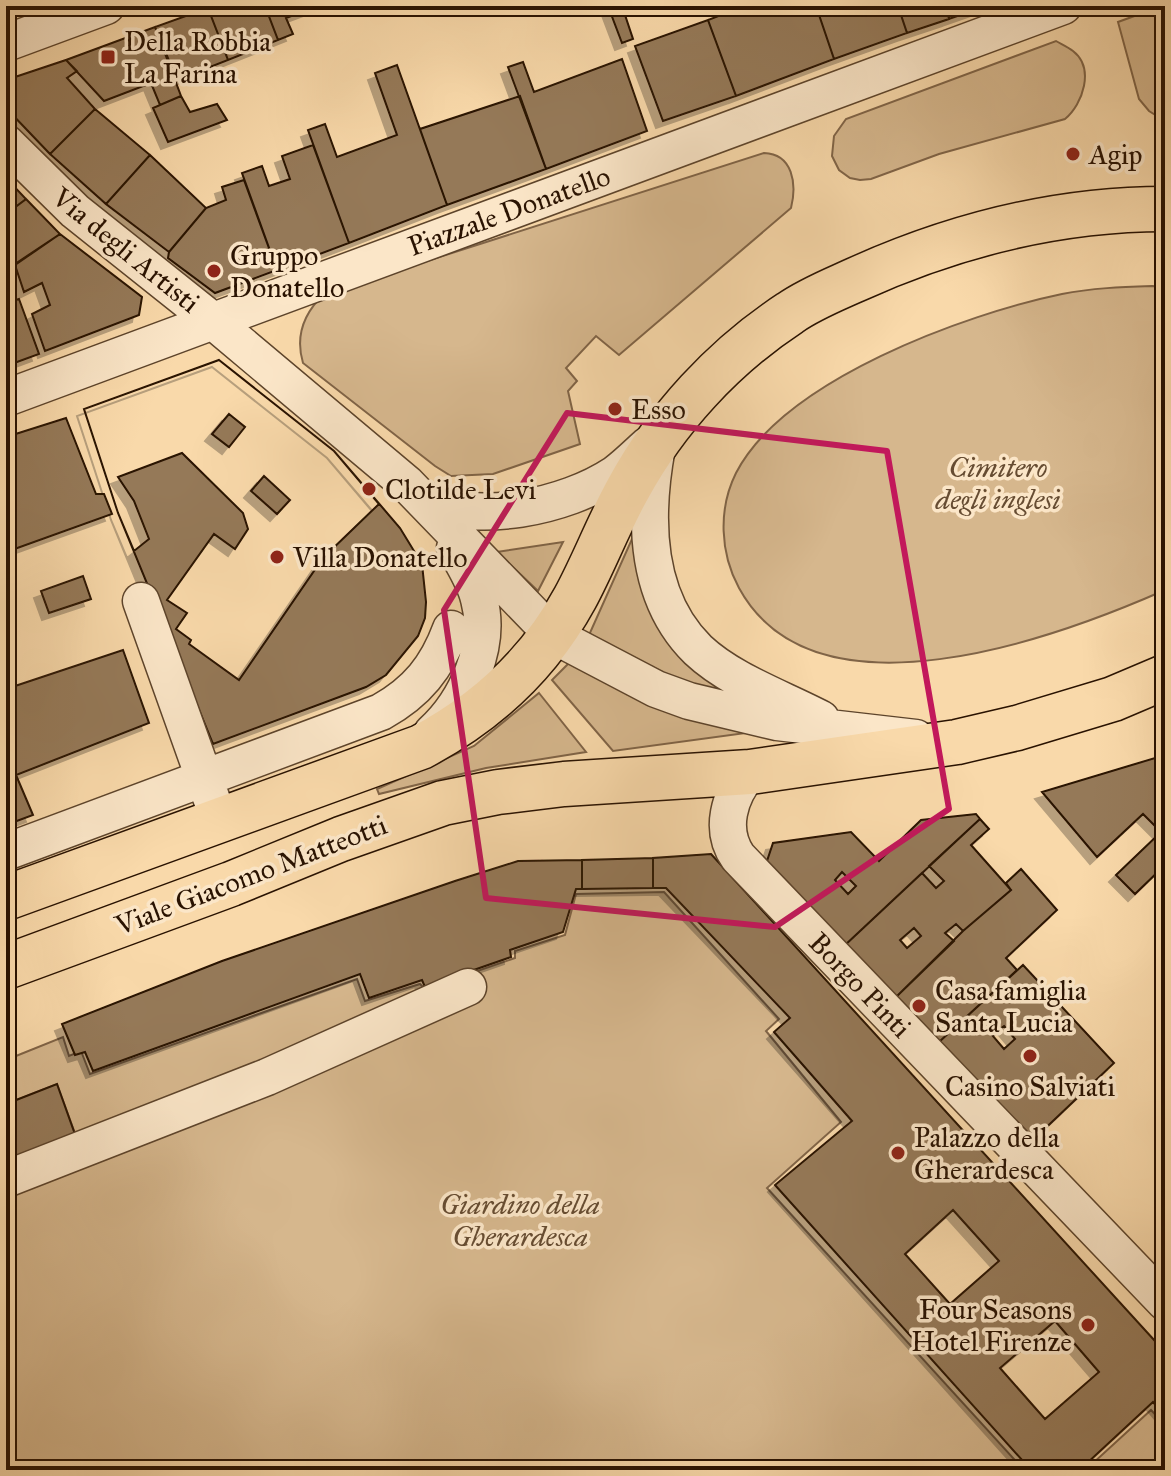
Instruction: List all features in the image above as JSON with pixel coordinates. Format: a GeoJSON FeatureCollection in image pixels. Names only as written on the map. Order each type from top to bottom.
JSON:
{"type":"FeatureCollection","features":[{"type":"Feature","properties":{"kind":"main road"},"geometry":{"type":"LineString","coordinates":[[6,898],[409,752],[463,723],[520,675],[553,635],[575,598],[628,488],[684,405],[717,372],[790,313],[874,271],[943,246],[1077,214],[1165,209]]}},
{"type":"Feature","properties":{"kind":"main road"},"geometry":{"type":"LineString","coordinates":[[750,772],[957,742],[1017,728],[1113,699],[1165,677]]}},
{"type":"Feature","properties":{"kind":"main road","name":"Viale Giacomo Matteotti"},"geometry":{"type":"LineString","coordinates":[[6,967],[443,803],[564,784],[750,772]]}},
{"type":"Feature","properties":{"kind":"street"},"geometry":{"type":"LineString","coordinates":[[6,43],[106,6]]}},
{"type":"Feature","properties":{"kind":"street","name":"Piazzale Donatello"},"geometry":{"type":"LineString","coordinates":[[6,398],[1063,6]]}},
{"type":"Feature","properties":{"kind":"street","name":"Via degli Artisti"},"geometry":{"type":"LineString","coordinates":[[6,143],[75,211],[213,321]]}},
{"type":"Feature","properties":{"kind":"street"},"geometry":{"type":"LineString","coordinates":[[213,321],[428,506],[553,635],[656,689],[689,701],[777,722],[957,742]]}},
{"type":"Feature","properties":{"kind":"street"},"geometry":{"type":"LineString","coordinates":[[428,506],[473,512],[558,499],[617,473],[664,434]]}},
{"type":"Feature","properties":{"kind":"street"},"geometry":{"type":"LineString","coordinates":[[664,434],[649,504],[653,560],[664,596],[682,631],[698,650],[716,663],[843,730]]}},
{"type":"Feature","properties":{"kind":"street"},"geometry":{"type":"LineString","coordinates":[[409,752],[439,726],[456,704],[472,674],[482,634],[481,607],[475,586],[428,506]]}},
{"type":"Feature","properties":{"kind":"street"},"geometry":{"type":"LineString","coordinates":[[141,601],[219,820]]}},
{"type":"Feature","properties":{"kind":"street"},"geometry":{"type":"LineString","coordinates":[[6,852],[357,721],[401,701],[415,690],[434,666],[451,629]]}},
{"type":"Feature","properties":{"kind":"street","name":"Borgo Pinti"},"geometry":{"type":"LineString","coordinates":[[750,772],[738,787],[730,808],[729,837],[734,850],[750,871],[1165,1302]]}},
{"type":"Feature","properties":{"kind":"street"},"geometry":{"type":"LineString","coordinates":[[6,1179],[267,1077],[468,987]]}},
{"type":"Feature","properties":{"kind":"highlighted area"},"geometry":{"type":"Polygon","coordinates":[[[567,413],[887,451],[949,809],[775,927],[486,898],[444,610],[567,413]]]}},
{"type":"Feature","properties":{"kind":"green space"},"geometry":{"type":"Polygon","coordinates":[[[1165,6],[1165,121],[1149,111],[1139,99],[1118,22],[1165,6]]]}},
{"type":"Feature","properties":{"kind":"green space"},"geometry":{"type":"Polygon","coordinates":[[[1056,41],[1080,58],[1084,67],[1081,95],[1065,119],[939,154],[871,179],[850,178],[839,170],[832,156],[834,136],[846,119],[1056,41]]]}},
{"type":"Feature","properties":{"kind":"green space"},"geometry":{"type":"Polygon","coordinates":[[[764,153],[781,159],[791,172],[791,208],[619,355],[596,336],[566,368],[577,381],[568,391],[580,444],[493,474],[451,476],[303,363],[300,344],[303,326],[311,309],[324,294],[764,153]]]}},
{"type":"Feature","properties":{"kind":"green space","name":"Cimitero degli inglesi"},"geometry":{"type":"Polygon","coordinates":[[[1165,287],[1165,590],[1063,629],[1002,647],[940,659],[878,662],[822,654],[775,630],[739,588],[725,546],[724,516],[730,487],[760,439],[794,409],[835,381],[881,356],[977,317],[1073,292],[1165,287]]]}},
{"type":"Feature","properties":{"kind":"green space"},"geometry":{"type":"Polygon","coordinates":[[[636,530],[648,596],[780,704],[682,682],[589,635],[636,530]]]}},
{"type":"Feature","properties":{"kind":"green space"},"geometry":{"type":"Polygon","coordinates":[[[563,542],[538,591],[497,552],[563,542]]]}},
{"type":"Feature","properties":{"kind":"green space"},"geometry":{"type":"Polygon","coordinates":[[[571,661],[775,729],[613,751],[552,680],[571,661]]]}},
{"type":"Feature","properties":{"kind":"green space"},"geometry":{"type":"Polygon","coordinates":[[[539,693],[586,752],[486,768],[379,794],[377,789],[474,746],[539,693]]]}},
{"type":"Feature","properties":{"kind":"green space","name":"Giardino della Gherardesca"},"geometry":{"type":"Polygon","coordinates":[[[664,892],[779,1019],[766,1031],[841,1122],[767,1188],[1024,1470],[6,1470],[6,1167],[77,1139],[57,1084],[6,1104],[6,1060],[63,1037],[69,1056],[81,1051],[90,1074],[357,979],[365,1001],[420,984],[425,989],[515,958],[515,951],[565,935],[576,894],[664,892]]]}},
{"type":"Feature","properties":{"kind":"green space"},"geometry":{"type":"Polygon","coordinates":[[[1151,1410],[1165,1425],[1165,1470],[1097,1470],[1092,1464],[1151,1410]]]}},
{"type":"Feature","properties":{"kind":"building"},"geometry":{"type":"Polygon","coordinates":[[[265,6],[278,40],[228,60],[208,8],[265,6]]]}},
{"type":"Feature","properties":{"kind":"building"},"geometry":{"type":"Polygon","coordinates":[[[265,6],[318,6],[286,18],[293,34],[278,40],[265,6]]]}},
{"type":"Feature","properties":{"kind":"building"},"geometry":{"type":"Polygon","coordinates":[[[608,6],[622,6],[633,39],[622,43],[608,6]]]}},
{"type":"Feature","properties":{"kind":"building"},"geometry":{"type":"Polygon","coordinates":[[[732,6],[816,6],[834,59],[736,96],[708,20],[734,10],[732,6]]]}},
{"type":"Feature","properties":{"kind":"building"},"geometry":{"type":"Polygon","coordinates":[[[816,6],[898,6],[907,33],[834,59],[816,6]]]}},
{"type":"Feature","properties":{"kind":"building"},"geometry":{"type":"Polygon","coordinates":[[[898,6],[946,6],[949,19],[907,33],[898,6]]]}},
{"type":"Feature","properties":{"kind":"building"},"geometry":{"type":"Polygon","coordinates":[[[946,6],[986,6],[949,19],[946,6]]]}},
{"type":"Feature","properties":{"kind":"building"},"geometry":{"type":"Polygon","coordinates":[[[208,8],[228,60],[177,80],[155,27],[208,8]]]}},
{"type":"Feature","properties":{"kind":"building"},"geometry":{"type":"Polygon","coordinates":[[[708,20],[736,96],[663,121],[635,46],[708,20]]]}},
{"type":"Feature","properties":{"kind":"building"},"geometry":{"type":"Polygon","coordinates":[[[155,27],[181,96],[160,105],[151,83],[104,101],[66,60],[155,27]]]}},
{"type":"Feature","properties":{"kind":"building"},"geometry":{"type":"Polygon","coordinates":[[[622,59],[647,131],[546,169],[508,67],[523,62],[534,92],[622,59]]]}},
{"type":"Feature","properties":{"kind":"building"},"geometry":{"type":"Polygon","coordinates":[[[66,60],[77,71],[67,78],[95,109],[50,154],[6,108],[6,80],[66,60]]]}},
{"type":"Feature","properties":{"kind":"building"},"geometry":{"type":"Polygon","coordinates":[[[397,65],[447,205],[349,243],[308,130],[325,124],[337,157],[397,135],[375,73],[397,65]]]}},
{"type":"Feature","properties":{"kind":"building"},"geometry":{"type":"Polygon","coordinates":[[[181,96],[190,112],[217,104],[227,120],[168,142],[153,108],[181,96]]]}},
{"type":"Feature","properties":{"kind":"building"},"geometry":{"type":"Polygon","coordinates":[[[520,96],[546,169],[447,205],[420,129],[520,96]]]}},
{"type":"Feature","properties":{"kind":"building"},"geometry":{"type":"Polygon","coordinates":[[[95,109],[150,155],[106,204],[50,154],[95,109]]]}},
{"type":"Feature","properties":{"kind":"building"},"geometry":{"type":"Polygon","coordinates":[[[313,145],[349,243],[277,270],[242,173],[262,166],[269,186],[290,179],[282,156],[313,145]]]}},
{"type":"Feature","properties":{"kind":"building"},"geometry":{"type":"Polygon","coordinates":[[[150,155],[206,208],[169,252],[106,204],[150,155]]]}},
{"type":"Feature","properties":{"kind":"building"},"geometry":{"type":"Polygon","coordinates":[[[6,178],[26,199],[6,214],[6,178]]]}},
{"type":"Feature","properties":{"kind":"building"},"geometry":{"type":"Polygon","coordinates":[[[244,180],[277,270],[215,293],[168,258],[169,252],[206,208],[226,200],[222,187],[244,180]]]}},
{"type":"Feature","properties":{"kind":"building"},"geometry":{"type":"Polygon","coordinates":[[[26,199],[60,234],[6,270],[6,214],[26,199]]]}},
{"type":"Feature","properties":{"kind":"building"},"geometry":{"type":"Polygon","coordinates":[[[60,234],[142,297],[139,315],[45,351],[32,314],[50,305],[42,283],[24,292],[15,265],[60,234]]]}},
{"type":"Feature","properties":{"kind":"building"},"geometry":{"type":"Polygon","coordinates":[[[19,299],[39,354],[6,366],[6,303],[19,299]]]}},
{"type":"Feature","properties":{"kind":"building"},"geometry":{"type":"Polygon","coordinates":[[[219,360],[334,451],[379,504],[323,558],[239,680],[189,644],[191,640],[176,629],[187,613],[167,600],[214,534],[235,549],[248,529],[243,513],[182,453],[118,477],[134,501],[149,539],[134,551],[118,513],[84,409],[219,360]],[[229,414],[212,434],[229,447],[245,427],[229,414]],[[264,476],[251,491],[277,514],[290,500],[264,476]]]}},
{"type":"Feature","properties":{"kind":"building","name":"Villa Donatello"},"geometry":{"type":"Polygon","coordinates":[[[219,360],[334,451],[400,528],[422,564],[426,602],[425,618],[418,636],[386,675],[366,687],[213,744],[118,513],[84,409],[219,360]]]}},
{"type":"Feature","properties":{"kind":"building"},"geometry":{"type":"Polygon","coordinates":[[[66,418],[96,494],[104,494],[112,514],[9,551],[6,545],[6,437],[66,418]]]}},
{"type":"Feature","properties":{"kind":"building"},"geometry":{"type":"Polygon","coordinates":[[[83,576],[91,599],[49,613],[41,591],[83,576]]]}},
{"type":"Feature","properties":{"kind":"building"},"geometry":{"type":"Polygon","coordinates":[[[123,650],[149,723],[16,775],[33,815],[6,825],[6,689],[123,650]]]}},
{"type":"Feature","properties":{"kind":"building"},"geometry":{"type":"Polygon","coordinates":[[[1165,755],[1165,865],[1135,894],[1116,875],[1161,832],[1143,814],[1097,857],[1042,792],[1165,755]]]}},
{"type":"Feature","properties":{"kind":"building"},"geometry":{"type":"Polygon","coordinates":[[[976,814],[980,819],[844,946],[766,864],[773,843],[851,832],[879,861],[921,820],[976,814]],[[842,872],[835,880],[848,894],[856,886],[842,872]]]}},
{"type":"Feature","properties":{"kind":"building"},"geometry":{"type":"Polygon","coordinates":[[[980,819],[989,829],[971,845],[1011,890],[963,931],[956,924],[945,933],[954,941],[896,997],[844,946],[922,873],[936,888],[944,881],[929,866],[980,819]],[[914,928],[900,940],[907,948],[921,936],[914,928]]]}},
{"type":"Feature","properties":{"kind":"building","name":"Palazzo della Gherardesca"},"geometry":{"type":"Polygon","coordinates":[[[711,854],[1165,1352],[1165,1416],[1153,1402],[1086,1464],[1091,1470],[1031,1470],[775,1185],[852,1121],[774,1032],[790,1018],[666,888],[653,888],[653,858],[711,854]],[[953,1210],[905,1254],[950,1304],[999,1261],[953,1210]],[[1055,1321],[1000,1368],[1045,1419],[1099,1372],[1055,1321]]]}},
{"type":"Feature","properties":{"kind":"building"},"geometry":{"type":"Polygon","coordinates":[[[653,858],[653,888],[582,889],[582,860],[653,858]]]}},
{"type":"Feature","properties":{"kind":"building"},"geometry":{"type":"Polygon","coordinates":[[[582,860],[582,889],[576,889],[563,932],[510,950],[511,957],[425,987],[422,980],[369,998],[360,974],[93,1071],[85,1052],[75,1055],[62,1024],[222,961],[518,861],[582,860]]]}},
{"type":"Feature","properties":{"kind":"building"},"geometry":{"type":"Polygon","coordinates":[[[1021,869],[1057,910],[1006,958],[1017,970],[939,1042],[896,997],[963,931],[1011,890],[1006,883],[1021,869]]]}},
{"type":"Feature","properties":{"kind":"building","name":"Casino Salviati"},"geometry":{"type":"Polygon","coordinates":[[[1023,965],[1114,1063],[1034,1139],[939,1042],[1023,965]],[[1004,1026],[992,1035],[1004,1049],[1015,1039],[1004,1026]]]}},
{"type":"Feature","properties":{"kind":"building"},"geometry":{"type":"Polygon","coordinates":[[[57,1084],[77,1140],[6,1167],[6,1104],[57,1084]]]}},
{"type":"Feature","properties":{"kind":"place","name":"Della Robbia La Farina"},"geometry":{"type":"Point","coordinates":[108,57]}},
{"type":"Feature","properties":{"kind":"place","name":"Agip"},"geometry":{"type":"Point","coordinates":[1073,154]}},
{"type":"Feature","properties":{"kind":"place","name":"Gruppo Donatello"},"geometry":{"type":"Point","coordinates":[214,271]}},
{"type":"Feature","properties":{"kind":"place","name":"Esso"},"geometry":{"type":"Point","coordinates":[615,409]}},
{"type":"Feature","properties":{"kind":"place","name":"Clotilde Levi"},"geometry":{"type":"Point","coordinates":[369,489]}},
{"type":"Feature","properties":{"kind":"place","name":"Villa Donatello"},"geometry":{"type":"Point","coordinates":[277,557]}},
{"type":"Feature","properties":{"kind":"place","name":"Casa famiglia Santa Lucia"},"geometry":{"type":"Point","coordinates":[919,1006]}},
{"type":"Feature","properties":{"kind":"place","name":"Casino Salviati"},"geometry":{"type":"Point","coordinates":[1030,1056]}},
{"type":"Feature","properties":{"kind":"place","name":"Palazzo della Gherardesca"},"geometry":{"type":"Point","coordinates":[898,1153]}},
{"type":"Feature","properties":{"kind":"place","name":"Four Seasons Hotel Firenze"},"geometry":{"type":"Point","coordinates":[1088,1325]}}]}
